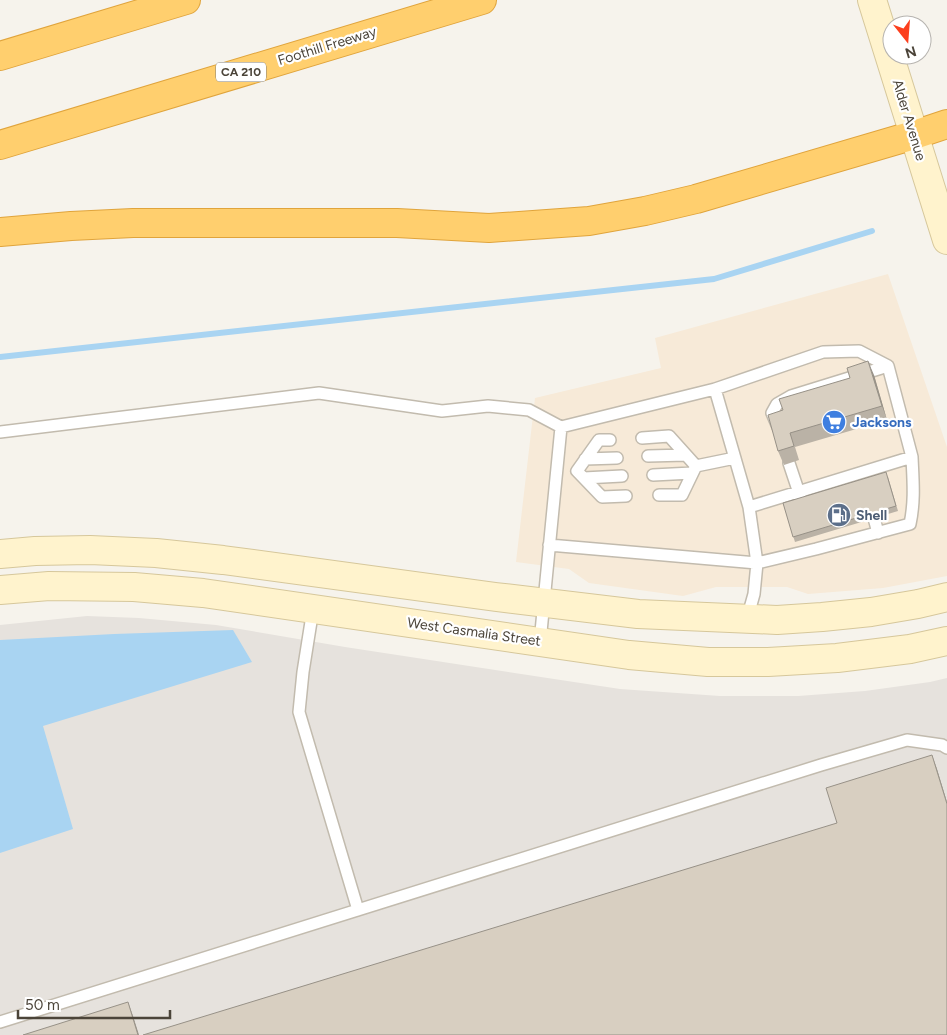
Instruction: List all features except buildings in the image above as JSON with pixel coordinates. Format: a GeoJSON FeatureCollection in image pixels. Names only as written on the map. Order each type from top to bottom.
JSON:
{"type":"FeatureCollection","features":[{"type":"Feature","properties":{"kind":"highway"},"geometry":{"type":"LineString","coordinates":[[0,56],[186,0]]}},
{"type":"Feature","properties":{"kind":"highway","name":"Foothill Freeway"},"geometry":{"type":"LineString","coordinates":[[0,144],[482,0]]}},
{"type":"Feature","properties":{"kind":"highway"},"geometry":{"type":"LineString","coordinates":[[0,232],[133,223],[397,223],[490,228],[589,221],[645,211],[696,198],[947,124]]}},
{"type":"Feature","properties":{"kind":"street","name":"Alder Avenue"},"geometry":{"type":"LineString","coordinates":[[872,0],[947,240]]}},
{"type":"Feature","properties":{"kind":"street"},"geometry":{"type":"LineString","coordinates":[[0,554],[90,550],[156,553],[224,560],[638,614],[747,619],[822,617],[871,612],[947,597]]}},
{"type":"Feature","properties":{"kind":"street","name":"West Casmalia Street"},"geometry":{"type":"LineString","coordinates":[[0,590],[49,586],[134,587],[203,593],[629,655],[717,662],[768,662],[837,658],[910,649],[947,641]]}},
{"type":"Feature","properties":{"kind":"lane"},"geometry":{"type":"LineString","coordinates":[[0,432],[319,394],[442,412],[488,406],[529,410],[561,427],[715,389],[824,352],[858,351],[888,366],[912,457],[914,498],[910,524],[816,550],[757,563],[549,545]]}},
{"type":"Feature","properties":{"kind":"lane"},"geometry":{"type":"LineString","coordinates":[[778,427],[772,413],[778,404],[790,396],[888,366]]}},
{"type":"Feature","properties":{"kind":"lane"},"geometry":{"type":"LineString","coordinates":[[715,389],[749,506],[757,563],[754,594],[747,619]]}},
{"type":"Feature","properties":{"kind":"lane"},"geometry":{"type":"LineString","coordinates":[[540,642],[561,427]]}},
{"type":"Feature","properties":{"kind":"lane"},"geometry":{"type":"LineString","coordinates":[[642,438],[668,436],[686,455],[694,469]]}},
{"type":"Feature","properties":{"kind":"lane"},"geometry":{"type":"LineString","coordinates":[[580,474],[585,459],[599,440],[610,440]]}},
{"type":"Feature","properties":{"kind":"lane"},"geometry":{"type":"LineString","coordinates":[[648,456],[686,455]]}},
{"type":"Feature","properties":{"kind":"lane"},"geometry":{"type":"LineString","coordinates":[[749,506],[912,457]]}},
{"type":"Feature","properties":{"kind":"lane"},"geometry":{"type":"LineString","coordinates":[[585,459],[617,458]]}},
{"type":"Feature","properties":{"kind":"lane"},"geometry":{"type":"LineString","coordinates":[[653,475],[694,469],[735,458]]}},
{"type":"Feature","properties":{"kind":"lane"},"geometry":{"type":"LineString","coordinates":[[790,463],[803,502]]}},
{"type":"Feature","properties":{"kind":"lane"},"geometry":{"type":"LineString","coordinates":[[659,495],[682,495],[694,469]]}},
{"type":"Feature","properties":{"kind":"lane"},"geometry":{"type":"LineString","coordinates":[[557,470],[580,474],[622,476]]}},
{"type":"Feature","properties":{"kind":"lane"},"geometry":{"type":"LineString","coordinates":[[861,472],[864,484]]}},
{"type":"Feature","properties":{"kind":"lane"},"geometry":{"type":"LineString","coordinates":[[580,474],[602,497],[626,496]]}},
{"type":"Feature","properties":{"kind":"lane"},"geometry":{"type":"LineString","coordinates":[[834,480],[838,492]]}},
{"type":"Feature","properties":{"kind":"lane"},"geometry":{"type":"LineString","coordinates":[[874,518],[878,533]]}},
{"type":"Feature","properties":{"kind":"lane"},"geometry":{"type":"LineString","coordinates":[[848,526],[852,540]]}},
{"type":"Feature","properties":{"kind":"lane"},"geometry":{"type":"LineString","coordinates":[[812,537],[816,550]]}},
{"type":"Feature","properties":{"kind":"lane"},"geometry":{"type":"LineString","coordinates":[[313,609],[299,712],[358,910]]}},
{"type":"Feature","properties":{"kind":"lane"},"geometry":{"type":"LineString","coordinates":[[0,1022],[821,765],[907,740],[942,745],[947,748]]}},
{"type":"Feature","properties":{"kind":"shaded area"},"geometry":{"type":"Polygon","coordinates":[[[888,274],[947,447],[947,576],[883,588],[808,594],[787,587],[716,587],[683,596],[589,583],[569,569],[516,562],[535,398],[661,368],[655,338],[888,274]]]}},
{"type":"Feature","properties":{"kind":"shaded area"},"geometry":{"type":"Polygon","coordinates":[[[87,616],[139,618],[216,625],[345,647],[620,689],[720,696],[798,696],[865,691],[947,678],[947,1035],[0,1035],[0,625],[87,616]]]}},
{"type":"Feature","properties":{"kind":"water"},"geometry":{"type":"Polygon","coordinates":[[[233,630],[252,662],[43,726],[73,829],[0,853],[0,640],[233,630]]]}},
{"type":"Feature","properties":{"kind":"waterway"},"geometry":{"type":"LineString","coordinates":[[0,357],[714,279],[872,231]]}},
{"type":"Feature","properties":{"kind":"place","name":"Jacksons"},"geometry":{"type":"Point","coordinates":[834,422]}},
{"type":"Feature","properties":{"kind":"place","name":"Shell"},"geometry":{"type":"Point","coordinates":[839,515]}}]}
